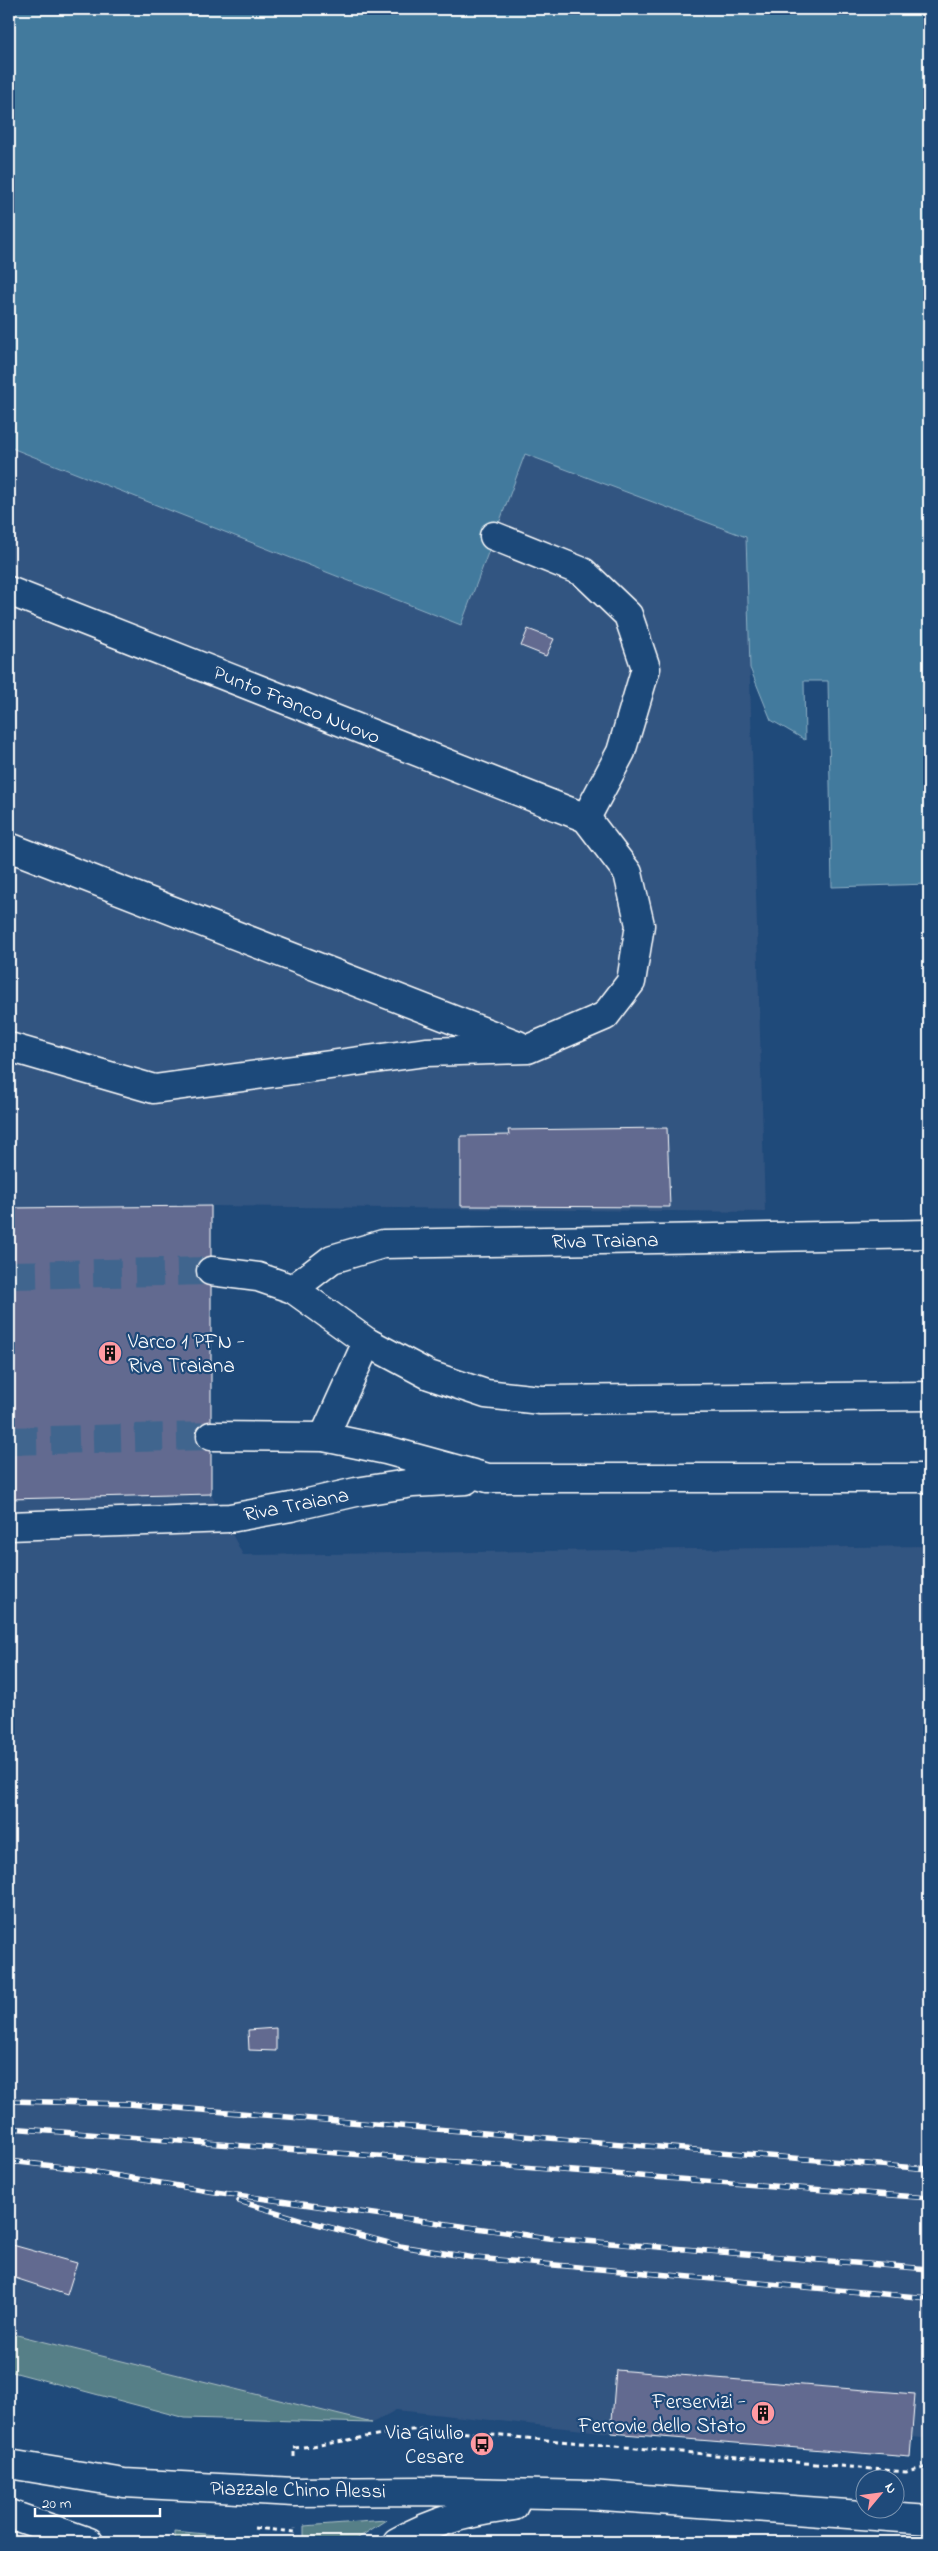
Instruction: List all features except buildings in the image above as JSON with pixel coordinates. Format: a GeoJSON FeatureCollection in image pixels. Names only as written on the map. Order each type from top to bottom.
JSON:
{"type":"FeatureCollection","features":[{"type":"Feature","properties":{"kind":"street"},"geometry":{"type":"LineString","coordinates":[[9,1046],[154,1089],[426,1052],[528,1049],[605,1016],[631,982],[640,925],[628,874],[586,818],[621,752],[646,668],[628,615],[583,572],[494,536]]}},
{"type":"Feature","properties":{"kind":"street","name":"Punto Franco Nuovo"},"geometry":{"type":"LineString","coordinates":[[9,591],[586,818]]}},
{"type":"Feature","properties":{"kind":"street"},"geometry":{"type":"LineString","coordinates":[[9,847],[528,1049]]}},
{"type":"Feature","properties":{"kind":"street","name":"Riva Traiana"},"geometry":{"type":"LineString","coordinates":[[293,1289],[332,1259],[383,1244],[929,1234]]}},
{"type":"Feature","properties":{"kind":"street"},"geometry":{"type":"LineString","coordinates":[[211,1270],[258,1277],[293,1289],[368,1342],[429,1375],[486,1394],[540,1400],[929,1396]]}},
{"type":"Feature","properties":{"kind":"street"},"geometry":{"type":"LineString","coordinates":[[324,1437],[368,1342]]}},
{"type":"Feature","properties":{"kind":"street","name":"Riva Traiana"},"geometry":{"type":"LineString","coordinates":[[211,1436],[324,1437],[386,1450],[488,1478]]}},
{"type":"Feature","properties":{"kind":"street","name":"Riva Traiana"},"geometry":{"type":"LineString","coordinates":[[9,1526],[230,1518],[403,1485],[488,1478],[929,1478]]}},
{"type":"Feature","properties":{"kind":"street","name":"Piazzale Chino Alessi"},"geometry":{"type":"LineString","coordinates":[[9,2464],[124,2483],[209,2488],[294,2492],[421,2491],[590,2495]]}},
{"type":"Feature","properties":{"kind":"street"},"geometry":{"type":"LineString","coordinates":[[407,2539],[462,2514],[590,2495],[929,2520]]}},
{"type":"Feature","properties":{"kind":"street"},"geometry":{"type":"LineString","coordinates":[[9,2514],[85,2541]]}},
{"type":"Feature","properties":{"kind":"path"},"geometry":{"type":"LineString","coordinates":[[294,2448],[320,2446],[392,2431],[424,2429],[906,2472],[929,2467]]}},
{"type":"Feature","properties":{"kind":"shaded area"},"geometry":{"type":"Polygon","coordinates":[[[9,9],[929,9],[929,884],[832,887],[828,681],[804,681],[805,740],[771,720],[750,668],[746,537],[525,454],[461,625],[9,447],[9,9]]]}},
{"type":"Feature","properties":{"kind":"shaded area"},"geometry":{"type":"Polygon","coordinates":[[[9,447],[461,625],[524,454],[746,537],[765,1212],[212,1206],[211,1494],[243,1555],[929,1546],[929,2439],[912,2437],[910,2457],[611,2433],[396,2410],[372,2423],[185,2418],[9,2371],[9,447]]]}},
{"type":"Feature","properties":{"kind":"shaded area"},"geometry":{"type":"Polygon","coordinates":[[[576,2539],[635,2542],[532,2542],[576,2539]]]}},
{"type":"Feature","properties":{"kind":"green space"},"geometry":{"type":"Polygon","coordinates":[[[9,2333],[372,2423],[185,2418],[9,2371],[9,2333]]]}},
{"type":"Feature","properties":{"kind":"green space"},"geometry":{"type":"Polygon","coordinates":[[[386,2520],[352,2542],[304,2542],[304,2526],[386,2520]]]}},
{"type":"Feature","properties":{"kind":"green space"},"geometry":{"type":"Polygon","coordinates":[[[174,2531],[287,2542],[174,2542],[174,2531]]]}},
{"type":"Feature","properties":{"kind":"tunnel"},"geometry":{"type":"LineString","coordinates":[[9,1275],[211,1271]]}},
{"type":"Feature","properties":{"kind":"tunnel"},"geometry":{"type":"LineString","coordinates":[[9,1441],[211,1436]]}},
{"type":"Feature","properties":{"kind":"railway"},"geometry":{"type":"LineString","coordinates":[[9,2101],[128,2104],[929,2169]]}},
{"type":"Feature","properties":{"kind":"railway"},"geometry":{"type":"LineString","coordinates":[[9,2128],[929,2198]]}},
{"type":"Feature","properties":{"kind":"railway"},"geometry":{"type":"LineString","coordinates":[[9,2161],[72,2168],[208,2191],[548,2238],[929,2269]]}},
{"type":"Feature","properties":{"kind":"railway"},"geometry":{"type":"LineString","coordinates":[[239,2201],[400,2246],[475,2258],[929,2298]]}},
{"type":"Feature","properties":{"kind":"place","name":"Varco 1 PFN - Riva Traiana"},"geometry":{"type":"Point","coordinates":[110,1353]}},
{"type":"Feature","properties":{"kind":"place","name":"Ferservizi - Ferrovie dello Stato"},"geometry":{"type":"Point","coordinates":[763,2413]}},
{"type":"Feature","properties":{"kind":"place","name":"Via Giulio Cesare"},"geometry":{"type":"Point","coordinates":[482,2444]}}]}
